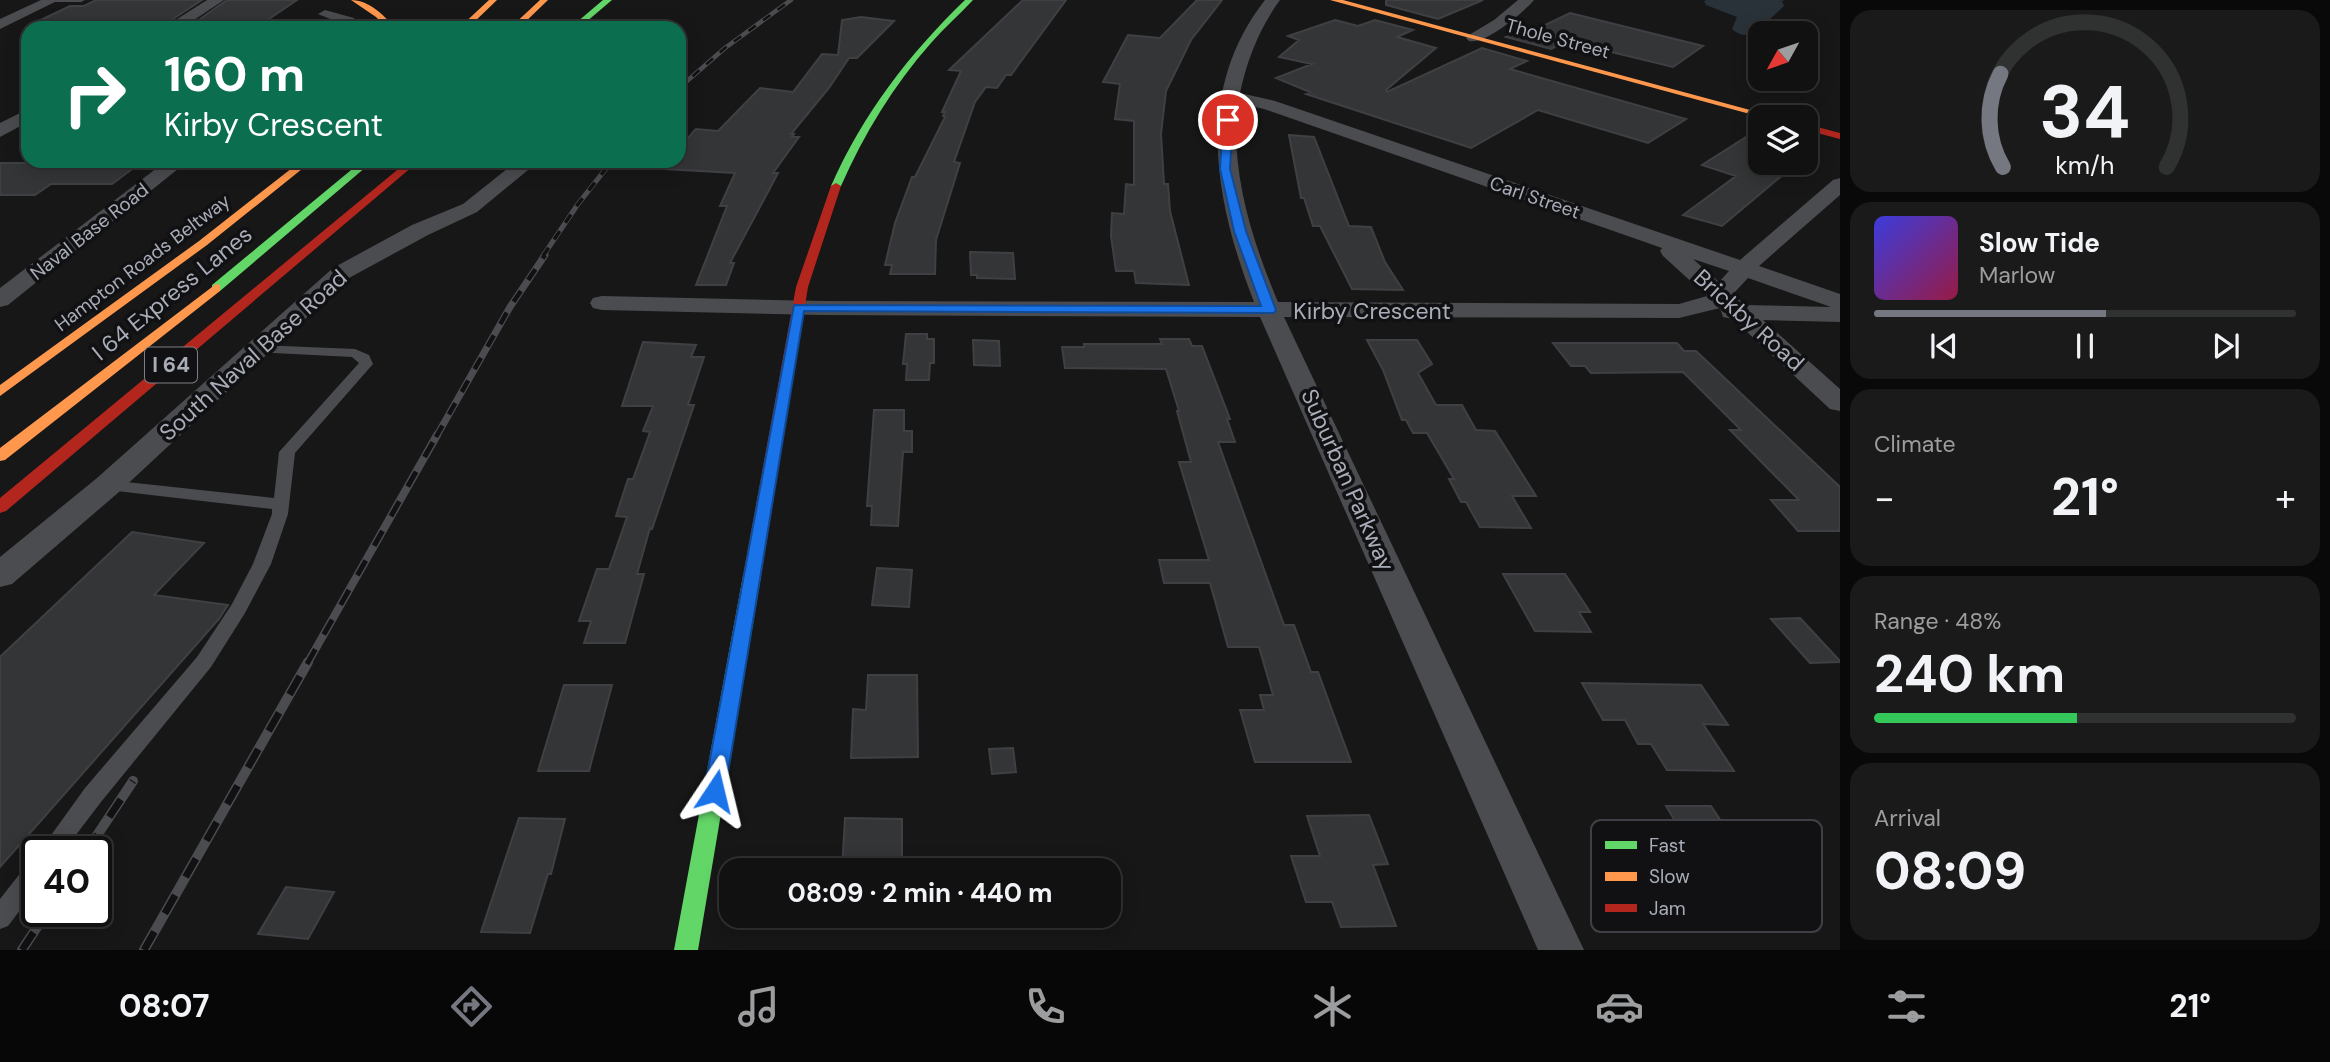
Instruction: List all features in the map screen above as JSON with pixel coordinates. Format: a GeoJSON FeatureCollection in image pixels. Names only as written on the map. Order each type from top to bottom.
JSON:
{"type":"FeatureCollection","features":[{"type":"Feature","properties":{"kind":"main road"},"geometry":{"type":"LineString","coordinates":[[355,0],[385,21]]}},
{"type":"Feature","properties":{"kind":"main road"},"geometry":{"type":"LineString","coordinates":[[471,21],[494,0]]}},
{"type":"Feature","properties":{"kind":"main road"},"geometry":{"type":"LineString","coordinates":[[522,21],[544,0]]}},
{"type":"Feature","properties":{"kind":"main road"},"geometry":{"type":"LineString","coordinates":[[566,21],[588,0]]}},
{"type":"Feature","properties":{"kind":"main road"},"geometry":{"type":"LineString","coordinates":[[580,21],[608,0]]}},
{"type":"Feature","properties":{"kind":"main road"},"geometry":{"type":"LineString","coordinates":[[686,950],[799,307],[819,229],[839,176],[867,119],[898,74],[941,25],[969,0]]}},
{"type":"Feature","properties":{"kind":"main road","name":"Thole Street"},"geometry":{"type":"LineString","coordinates":[[1334,0],[1748,111]]}},
{"type":"Feature","properties":{"kind":"main road"},"geometry":{"type":"LineString","coordinates":[[1818,130],[1840,136]]}},
{"type":"Feature","properties":{"kind":"main road","name":"Hampton Roads Beltway"},"geometry":{"type":"LineString","coordinates":[[0,392],[203,243],[298,168]]}},
{"type":"Feature","properties":{"kind":"main road","name":"I 64 Express Lanes"},"geometry":{"type":"LineString","coordinates":[[0,456],[208,295],[360,168]]}},
{"type":"Feature","properties":{"kind":"main road","name":"I 64"},"geometry":{"type":"LineString","coordinates":[[0,507],[406,168]]}},
{"type":"Feature","properties":{"kind":"main road"},"geometry":{"type":"LineString","coordinates":[[342,224],[398,189],[421,168]]}},
{"type":"Feature","properties":{"kind":"street"},"geometry":{"type":"LineString","coordinates":[[0,25],[52,0]]}},
{"type":"Feature","properties":{"kind":"street"},"geometry":{"type":"LineString","coordinates":[[182,21],[217,0]]}},
{"type":"Feature","properties":{"kind":"street","name":"Suburban Parkway"},"geometry":{"type":"LineString","coordinates":[[1273,0],[1266,7],[1239,58],[1230,96],[1225,169],[1240,231],[1269,310],[1561,950]]}},
{"type":"Feature","properties":{"kind":"street"},"geometry":{"type":"LineString","coordinates":[[1474,38],[1499,23],[1527,0]]}},
{"type":"Feature","properties":{"kind":"street"},"geometry":{"type":"LineString","coordinates":[[325,14],[348,21]]}},
{"type":"Feature","properties":{"kind":"street","name":"Carl Street"},"geometry":{"type":"LineString","coordinates":[[1230,96],[1269,105],[1840,302]]}},
{"type":"Feature","properties":{"kind":"street"},"geometry":{"type":"LineString","coordinates":[[2,129],[21,118]]}},
{"type":"Feature","properties":{"kind":"street"},"geometry":{"type":"LineString","coordinates":[[2,129],[21,128]]}},
{"type":"Feature","properties":{"kind":"street","name":"Naval Base Road"},"geometry":{"type":"LineString","coordinates":[[0,300],[169,168]]}},
{"type":"Feature","properties":{"kind":"street","name":"South Naval Base Road"},"geometry":{"type":"LineString","coordinates":[[0,575],[108,485],[341,273],[420,230],[470,208],[520,168]]}},
{"type":"Feature","properties":{"kind":"street","name":"Kirby Crescent"},"geometry":{"type":"LineString","coordinates":[[1679,311],[1714,302],[1744,269],[1840,184]]}},
{"type":"Feature","properties":{"kind":"street","name":"Brickby Road"},"geometry":{"type":"LineString","coordinates":[[1657,239],[1742,312],[1840,403]]}},
{"type":"Feature","properties":{"kind":"street","name":"Kirby Crescent"},"geometry":{"type":"LineString","coordinates":[[602,303],[799,307],[1679,311],[1840,315]]}},
{"type":"Feature","properties":{"kind":"lane"},"geometry":{"type":"LineString","coordinates":[[52,0],[81,0]]}},
{"type":"Feature","properties":{"kind":"lane"},"geometry":{"type":"LineString","coordinates":[[62,836],[204,662],[239,608],[262,564],[281,504],[287,452],[366,364],[364,358],[355,353],[259,349]]}},
{"type":"Feature","properties":{"kind":"lane"},"geometry":{"type":"LineString","coordinates":[[108,485],[281,504]]}},
{"type":"Feature","properties":{"kind":"lane"},"geometry":{"type":"LineString","coordinates":[[0,918],[21,891]]}},
{"type":"Feature","properties":{"kind":"shaded area"},"geometry":{"type":"Polygon","coordinates":[[[1786,0],[1782,1],[1784,6],[1768,21],[1748,21],[1748,35],[1732,29],[1737,17],[1706,5],[1704,1],[1786,0]]]}},
{"type":"Feature","properties":{"kind":"building"},"geometry":{"type":"Polygon","coordinates":[[[96,0],[202,0],[170,21],[39,21],[70,6],[84,6],[96,0]]]}},
{"type":"Feature","properties":{"kind":"building"},"geometry":{"type":"Polygon","coordinates":[[[227,0],[297,0],[266,21],[197,21],[227,0]]]}},
{"type":"Feature","properties":{"kind":"building"},"geometry":{"type":"Polygon","coordinates":[[[1023,0],[1066,0],[1011,75],[1006,75],[997,88],[986,87],[975,102],[954,162],[960,163],[936,240],[935,274],[890,274],[892,265],[885,265],[895,223],[912,177],[915,177],[945,117],[945,112],[942,112],[961,71],[949,70],[1023,0]]]}},
{"type":"Feature","properties":{"kind":"building"},"geometry":{"type":"Polygon","coordinates":[[[1197,0],[1222,0],[1191,40],[1166,91],[1161,134],[1164,184],[1168,184],[1170,211],[1189,285],[1136,283],[1134,271],[1116,271],[1111,236],[1112,213],[1124,214],[1126,184],[1134,185],[1134,121],[1115,119],[1120,84],[1103,82],[1128,35],[1160,38],[1197,0]]]}},
{"type":"Feature","properties":{"kind":"building"},"geometry":{"type":"Polygon","coordinates":[[[1386,0],[1483,0],[1438,19],[1386,5],[1386,0]]]}},
{"type":"Feature","properties":{"kind":"building"},"geometry":{"type":"Polygon","coordinates":[[[1570,13],[1703,46],[1673,67],[1566,41],[1551,49],[1506,37],[1530,26],[1539,28],[1570,13]]]}},
{"type":"Feature","properties":{"kind":"building"},"geometry":{"type":"Polygon","coordinates":[[[861,17],[894,21],[857,58],[849,58],[829,88],[791,134],[794,134],[792,137],[799,137],[773,173],[778,173],[730,263],[734,263],[726,285],[696,285],[727,206],[720,206],[735,173],[665,169],[686,168],[686,141],[696,129],[718,131],[760,88],[793,92],[822,54],[838,55],[842,20],[861,17]]]}},
{"type":"Feature","properties":{"kind":"building"},"geometry":{"type":"Polygon","coordinates":[[[1335,20],[1358,26],[1375,20],[1413,30],[1397,37],[1436,48],[1386,90],[1387,92],[1482,48],[1527,61],[1510,69],[1686,119],[1648,143],[1538,110],[1471,148],[1306,94],[1310,92],[1276,78],[1312,64],[1279,57],[1299,40],[1288,36],[1335,20]]]}},
{"type":"Feature","properties":{"kind":"building"},"geometry":{"type":"Polygon","coordinates":[[[1289,135],[1314,137],[1349,226],[1371,227],[1385,262],[1403,290],[1352,289],[1320,226],[1313,226],[1304,198],[1301,198],[1289,135]]]}},
{"type":"Feature","properties":{"kind":"building"},"geometry":{"type":"Polygon","coordinates":[[[1746,137],[1748,175],[1783,175],[1722,226],[1683,215],[1736,176],[1702,165],[1746,137]]]}},
{"type":"Feature","properties":{"kind":"building"},"geometry":{"type":"Polygon","coordinates":[[[0,163],[21,163],[21,168],[133,168],[112,184],[51,184],[35,195],[0,195],[0,163]]]}},
{"type":"Feature","properties":{"kind":"building"},"geometry":{"type":"Polygon","coordinates":[[[970,252],[1013,253],[1015,279],[977,278],[977,275],[971,275],[970,252]]]}},
{"type":"Feature","properties":{"kind":"building"},"geometry":{"type":"Polygon","coordinates":[[[906,334],[927,334],[927,339],[934,339],[934,363],[930,363],[929,380],[906,380],[907,364],[903,364],[906,334]]]}},
{"type":"Feature","properties":{"kind":"building"},"geometry":{"type":"Polygon","coordinates":[[[1160,339],[1189,339],[1192,346],[1202,346],[1230,419],[1227,419],[1235,442],[1218,442],[1284,625],[1294,625],[1311,672],[1318,672],[1351,762],[1255,762],[1240,710],[1264,710],[1260,695],[1273,695],[1259,647],[1228,647],[1210,583],[1164,583],[1159,560],[1209,560],[1179,462],[1191,462],[1166,369],[1065,368],[1062,347],[1084,347],[1084,344],[1162,344],[1160,339]]]}},
{"type":"Feature","properties":{"kind":"building"},"geometry":{"type":"Polygon","coordinates":[[[973,340],[999,341],[1000,366],[974,365],[973,340]]]}},
{"type":"Feature","properties":{"kind":"building"},"geometry":{"type":"Polygon","coordinates":[[[1367,340],[1417,340],[1432,364],[1418,373],[1436,405],[1462,405],[1476,430],[1495,431],[1536,496],[1512,496],[1531,528],[1480,527],[1466,502],[1461,502],[1449,479],[1454,479],[1427,433],[1413,433],[1406,420],[1402,420],[1383,370],[1367,340]]]}},
{"type":"Feature","properties":{"kind":"building"},"geometry":{"type":"Polygon","coordinates":[[[643,342],[696,345],[691,357],[704,357],[688,405],[694,405],[652,529],[650,528],[637,574],[644,574],[625,643],[584,643],[591,621],[579,621],[597,569],[609,569],[627,517],[616,516],[628,479],[633,479],[650,432],[643,431],[653,406],[622,406],[643,342]]]}},
{"type":"Feature","properties":{"kind":"building"},"geometry":{"type":"Polygon","coordinates":[[[1553,343],[1677,343],[1684,351],[1696,351],[1840,487],[1840,531],[1798,531],[1771,500],[1799,500],[1730,430],[1741,430],[1683,372],[1591,373],[1585,366],[1571,366],[1553,343]]]}},
{"type":"Feature","properties":{"kind":"building"},"geometry":{"type":"Polygon","coordinates":[[[874,410],[904,410],[904,431],[912,431],[912,452],[903,452],[898,526],[871,525],[872,506],[867,506],[874,410]]]}},
{"type":"Feature","properties":{"kind":"building"},"geometry":{"type":"Polygon","coordinates":[[[132,532],[204,543],[154,595],[228,605],[219,619],[27,836],[21,836],[21,843],[0,867],[0,657],[132,532]]]}},
{"type":"Feature","properties":{"kind":"building"},"geometry":{"type":"Polygon","coordinates":[[[877,568],[912,570],[909,607],[872,605],[877,568]]]}},
{"type":"Feature","properties":{"kind":"building"},"geometry":{"type":"Polygon","coordinates":[[[1503,574],[1565,574],[1590,612],[1579,612],[1591,632],[1535,631],[1503,574]]]}},
{"type":"Feature","properties":{"kind":"building"},"geometry":{"type":"Polygon","coordinates":[[[1800,618],[1840,662],[1810,663],[1771,619],[1800,618]]]}},
{"type":"Feature","properties":{"kind":"building"},"geometry":{"type":"Polygon","coordinates":[[[868,675],[917,675],[918,757],[851,758],[853,709],[866,710],[868,675]]]}},
{"type":"Feature","properties":{"kind":"building"},"geometry":{"type":"Polygon","coordinates":[[[1582,683],[1701,685],[1728,725],[1703,724],[1734,771],[1667,770],[1651,744],[1638,744],[1625,720],[1603,720],[1582,683]]]}},
{"type":"Feature","properties":{"kind":"building"},"geometry":{"type":"Polygon","coordinates":[[[564,685],[612,685],[589,771],[538,771],[564,685]]]}},
{"type":"Feature","properties":{"kind":"building"},"geometry":{"type":"Polygon","coordinates":[[[1013,748],[1016,772],[992,774],[989,749],[1013,748]]]}},
{"type":"Feature","properties":{"kind":"building"},"geometry":{"type":"Polygon","coordinates":[[[1666,806],[1711,806],[1720,820],[1674,820],[1666,806]]]}},
{"type":"Feature","properties":{"kind":"building"},"geometry":{"type":"Polygon","coordinates":[[[1369,815],[1388,864],[1373,865],[1396,926],[1341,927],[1332,902],[1306,902],[1291,856],[1320,856],[1307,816],[1369,815]]]}},
{"type":"Feature","properties":{"kind":"building"},"geometry":{"type":"Polygon","coordinates":[[[519,818],[565,819],[551,874],[548,874],[530,933],[481,932],[519,818]]]}},
{"type":"Feature","properties":{"kind":"building"},"geometry":{"type":"Polygon","coordinates":[[[845,818],[902,819],[902,858],[843,858],[845,818]]]}},
{"type":"Feature","properties":{"kind":"building"},"geometry":{"type":"Polygon","coordinates":[[[286,887],[334,892],[308,939],[258,934],[286,887]]]}},
{"type":"Feature","properties":{"kind":"railway"},"geometry":{"type":"LineString","coordinates":[[686,82],[725,48],[791,0]]}},
{"type":"Feature","properties":{"kind":"railway"},"geometry":{"type":"LineString","coordinates":[[543,256],[606,168]]}},
{"type":"Feature","properties":{"kind":"railway"},"geometry":{"type":"LineString","coordinates":[[436,437],[510,307],[545,255]]}},
{"type":"Feature","properties":{"kind":"railway"},"geometry":{"type":"LineString","coordinates":[[307,664],[437,435]]}},
{"type":"Feature","properties":{"kind":"railway"},"geometry":{"type":"LineString","coordinates":[[144,950],[308,662]]}},
{"type":"Feature","properties":{"kind":"railway"},"geometry":{"type":"LineString","coordinates":[[97,836],[133,781]]}},
{"type":"Feature","properties":{"kind":"railway"},"geometry":{"type":"LineString","coordinates":[[22,950],[37,927]]}},
{"type":"Feature","properties":{"kind":"traffic: fast"},"geometry":{"type":"LineString","coordinates":[[582,21],[608,0]]}},
{"type":"Feature","properties":{"kind":"traffic: fast"},"geometry":{"type":"LineString","coordinates":[[836,186],[861,133],[892,86],[928,41],[969,0]]}},
{"type":"Feature","properties":{"kind":"traffic: fast"},"geometry":{"type":"LineString","coordinates":[[216,288],[360,168]]}},
{"type":"Feature","properties":{"kind":"traffic: fast"},"geometry":{"type":"LineString","coordinates":[[686,950],[752,576]]}},
{"type":"Feature","properties":{"kind":"traffic: slow"},"geometry":{"type":"LineString","coordinates":[[355,0],[385,21]]}},
{"type":"Feature","properties":{"kind":"traffic: slow"},"geometry":{"type":"LineString","coordinates":[[470,21],[493,0]]}},
{"type":"Feature","properties":{"kind":"traffic: slow"},"geometry":{"type":"LineString","coordinates":[[522,21],[544,0]]}},
{"type":"Feature","properties":{"kind":"traffic: slow"},"geometry":{"type":"LineString","coordinates":[[1334,0],[1748,111]]}},
{"type":"Feature","properties":{"kind":"traffic: slow"},"geometry":{"type":"LineString","coordinates":[[0,392],[203,243],[298,168]]}},
{"type":"Feature","properties":{"kind":"traffic: slow"},"geometry":{"type":"LineString","coordinates":[[0,456],[216,288]]}},
{"type":"Feature","properties":{"kind":"traffic: jam"},"geometry":{"type":"LineString","coordinates":[[1818,130],[1840,136]]}},
{"type":"Feature","properties":{"kind":"traffic: jam"},"geometry":{"type":"LineString","coordinates":[[0,507],[406,168]]}},
{"type":"Feature","properties":{"kind":"traffic: jam"},"geometry":{"type":"LineString","coordinates":[[752,576],[802,287],[836,186]]}},
{"type":"Feature","properties":{"kind":"route"},"geometry":{"type":"LineString","coordinates":[[715,791],[799,307],[1269,310],[1240,231],[1225,169],[1228,120]]}}]}
